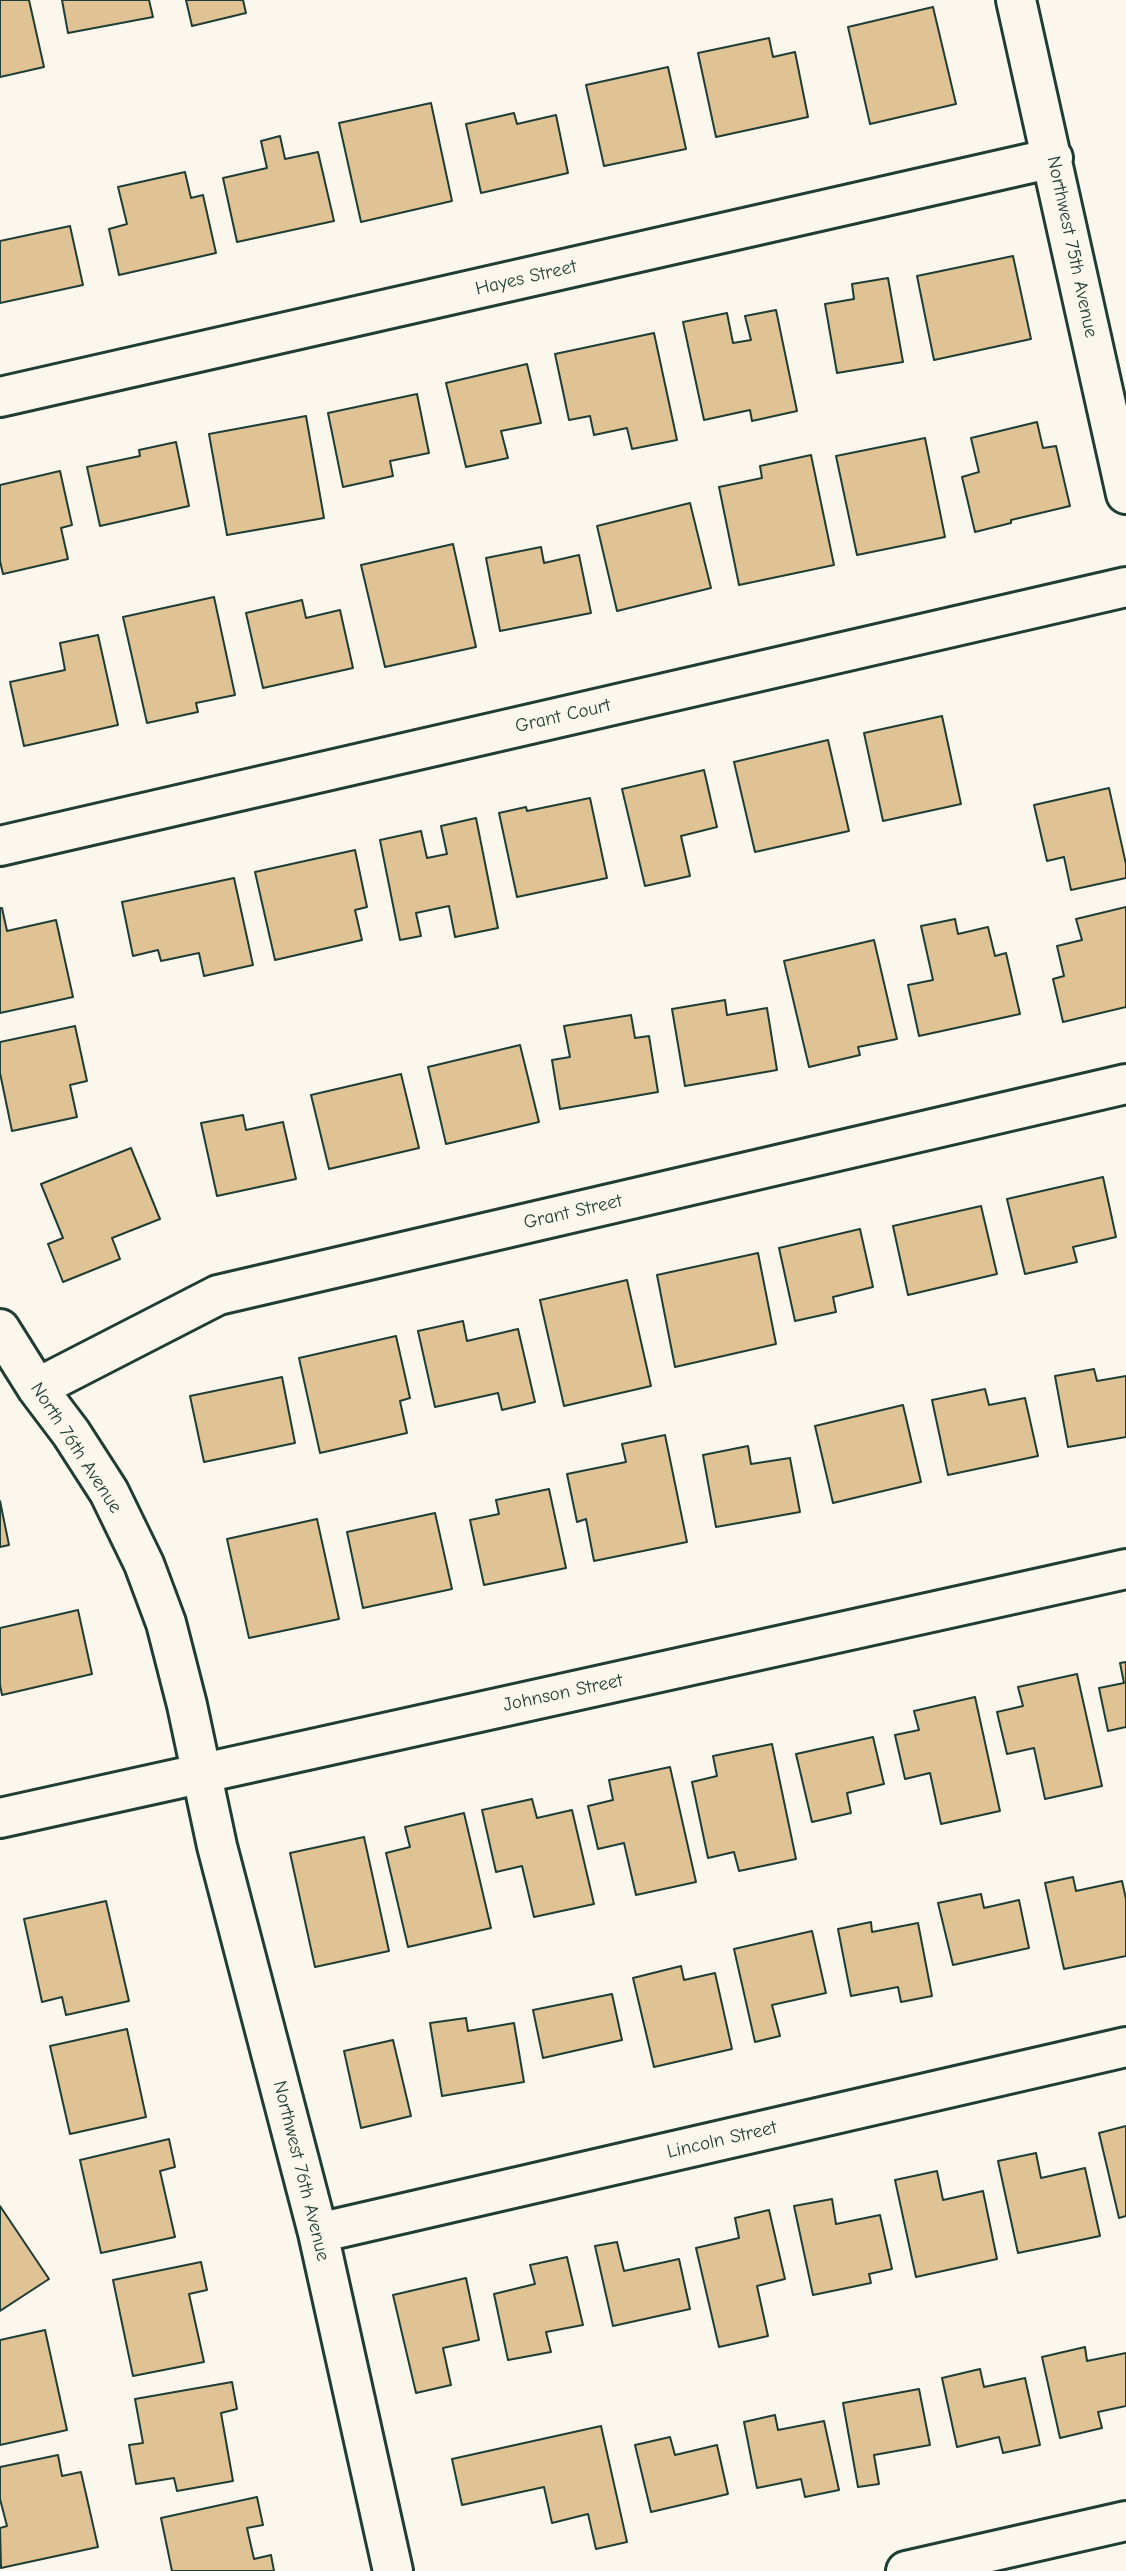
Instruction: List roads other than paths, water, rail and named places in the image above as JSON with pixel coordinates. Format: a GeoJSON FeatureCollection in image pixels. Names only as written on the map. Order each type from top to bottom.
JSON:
{"type":"FeatureCollection","features":[{"type":"Feature","properties":{"kind":"street","name":"Northwest 75th Avenue"},"geometry":{"type":"LineString","coordinates":[[1016,0],[1126,494]]}},
{"type":"Feature","properties":{"kind":"street","name":"Hayes Street"},"geometry":{"type":"LineString","coordinates":[[0,397],[1053,158]]}},
{"type":"Feature","properties":{"kind":"street","name":"Grant Court"},"geometry":{"type":"LineString","coordinates":[[0,846],[1126,587]]}},
{"type":"Feature","properties":{"kind":"street","name":"Grant Street"},"geometry":{"type":"LineString","coordinates":[[37,1388],[218,1295],[1126,1084]]}},
{"type":"Feature","properties":{"kind":"street","name":"North 76th Avenue"},"geometry":{"type":"LineString","coordinates":[[0,1329],[109,1492],[144,1564],[166,1623],[202,1773]]}},
{"type":"Feature","properties":{"kind":"street","name":"Johnson Street"},"geometry":{"type":"LineString","coordinates":[[0,1818],[1126,1569]]}},
{"type":"Feature","properties":{"kind":"street","name":"Northwest 76th Avenue"},"geometry":{"type":"LineString","coordinates":[[202,1773],[217,1846],[318,2233],[393,2571]]}},
{"type":"Feature","properties":{"kind":"street","name":"Lincoln Street"},"geometry":{"type":"LineString","coordinates":[[318,2233],[1126,2047]]}},
{"type":"Feature","properties":{"kind":"street"},"geometry":{"type":"LineString","coordinates":[[906,2571],[1126,2521]]}}]}
